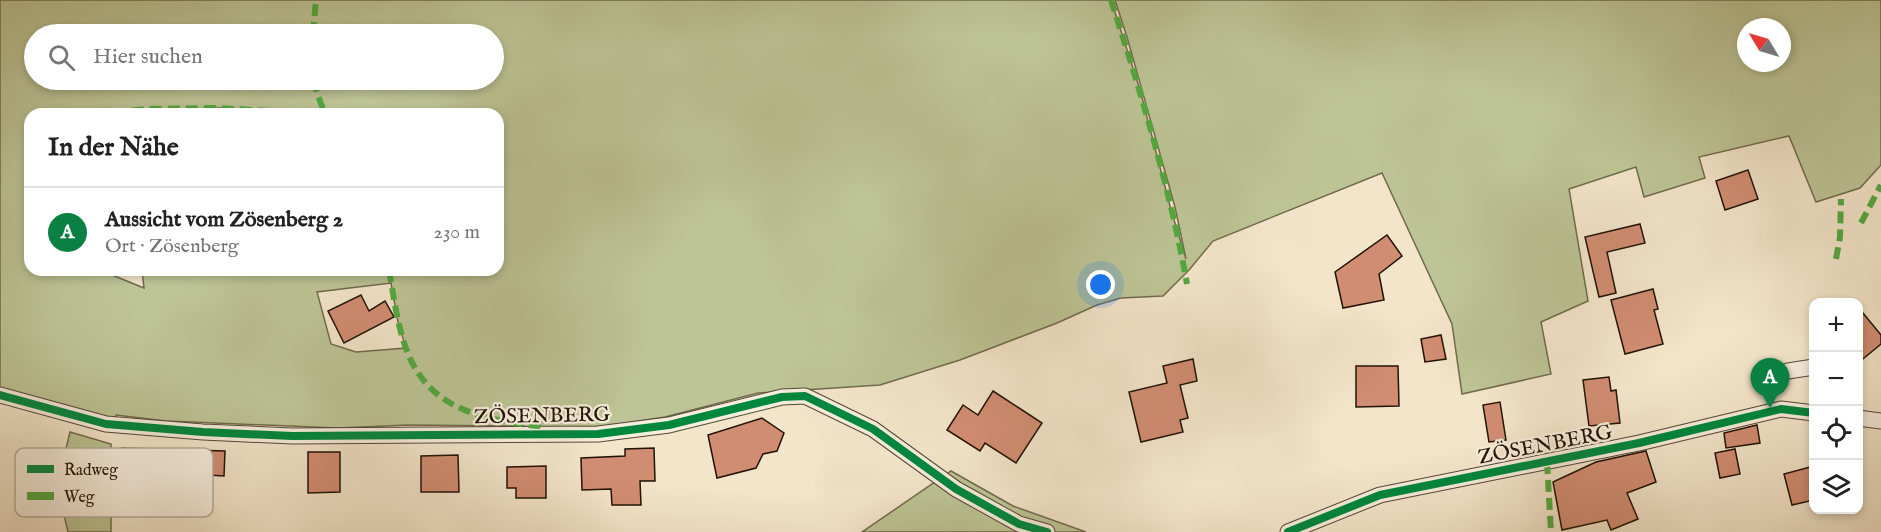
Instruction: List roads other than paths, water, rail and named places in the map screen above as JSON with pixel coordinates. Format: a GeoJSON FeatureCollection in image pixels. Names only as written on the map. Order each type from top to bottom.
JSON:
{"type":"FeatureCollection","features":[{"type":"Feature","properties":{"kind":"street"},"geometry":{"type":"LineString","coordinates":[[1788,370],[1809,367]]}},
{"type":"Feature","properties":{"kind":"street","name":"ZÖSENBERG"},"geometry":{"type":"LineString","coordinates":[[0,395],[106,424],[292,436],[598,434],[669,425],[764,400],[805,396],[873,429],[956,489],[988,507],[1019,524],[1047,532]]}},
{"type":"Feature","properties":{"kind":"street","name":"ZÖSENBERG"},"geometry":{"type":"LineString","coordinates":[[1288,532],[1380,495],[1639,443],[1780,409],[1809,412]]}},
{"type":"Feature","properties":{"kind":"street"},"geometry":{"type":"LineString","coordinates":[[1863,419],[1881,421]]}},
{"type":"Feature","properties":{"kind":"place","name":"Aussicht vom Zösenberg 2"},"geometry":{"type":"Point","coordinates":[1770,408]}}]}
